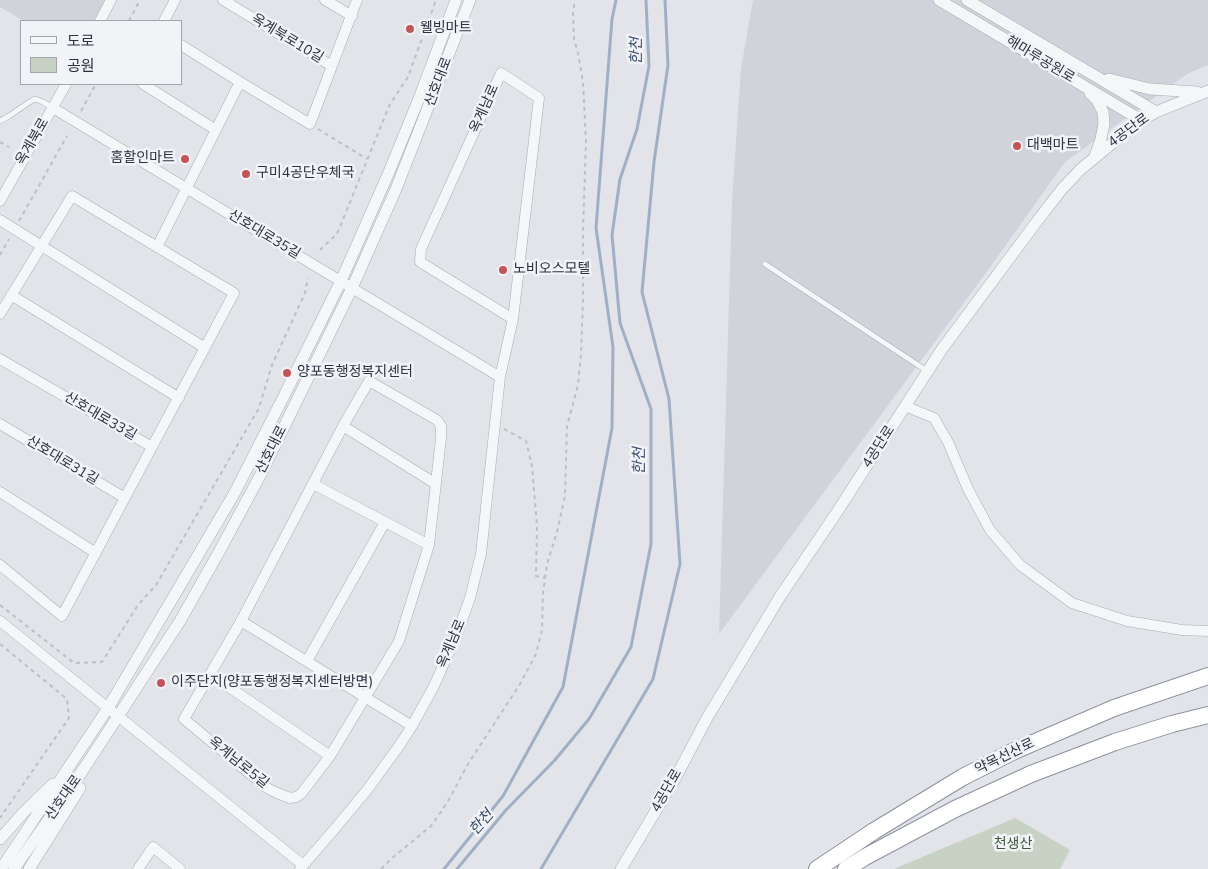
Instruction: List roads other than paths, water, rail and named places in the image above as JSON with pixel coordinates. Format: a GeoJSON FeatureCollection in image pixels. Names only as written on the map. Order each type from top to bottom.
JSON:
{"type":"FeatureCollection","features":[{"type":"Feature","properties":{"kind":"highway","name":"약목선산로"},"geometry":{"type":"LineString","coordinates":[[817,869],[874,831],[963,777],[1012,752],[1114,708],[1208,676]]}},
{"type":"Feature","properties":{"kind":"highway","name":"약목선산로"},"geometry":{"type":"LineString","coordinates":[[846,869],[955,809],[1030,774],[1115,742],[1208,715]]}},
{"type":"Feature","properties":{"kind":"street"},"geometry":{"type":"LineString","coordinates":[[101,20],[111,0]]}},
{"type":"Feature","properties":{"kind":"street"},"geometry":{"type":"LineString","coordinates":[[165,20],[175,0]]}},
{"type":"Feature","properties":{"kind":"street","name":"옥계북로10길"},"geometry":{"type":"LineString","coordinates":[[223,0],[332,66],[357,0]]}},
{"type":"Feature","properties":{"kind":"street"},"geometry":{"type":"LineString","coordinates":[[326,0],[352,16]]}},
{"type":"Feature","properties":{"kind":"street","name":"산호대로"},"geometry":{"type":"LineString","coordinates":[[1,869],[108,708],[234,494],[341,282],[393,164],[456,0]]}},
{"type":"Feature","properties":{"kind":"street","name":"산호대로"},"geometry":{"type":"LineString","coordinates":[[14,869],[80,775],[180,621],[261,474],[352,288],[396,189],[470,0]]}},
{"type":"Feature","properties":{"kind":"street","name":"해마루공원로"},"geometry":{"type":"LineString","coordinates":[[940,0],[1141,120]]}},
{"type":"Feature","properties":{"kind":"street","name":"해마루공원로"},"geometry":{"type":"LineString","coordinates":[[967,0],[1156,112]]}},
{"type":"Feature","properties":{"kind":"street"},"geometry":{"type":"LineString","coordinates":[[182,47],[310,124],[332,66]]}},
{"type":"Feature","properties":{"kind":"street","name":"옥계남로"},"geometry":{"type":"LineString","coordinates":[[302,867],[367,790],[412,726],[434,686],[457,634],[470,598],[481,554],[500,377],[513,319],[538,98],[501,73],[421,249],[420,262],[513,319]]}},
{"type":"Feature","properties":{"kind":"street"},"geometry":{"type":"LineString","coordinates":[[1094,75],[1150,89],[1176,92],[1206,91]]}},
{"type":"Feature","properties":{"kind":"street"},"geometry":{"type":"LineString","coordinates":[[157,247],[240,82]]}},
{"type":"Feature","properties":{"kind":"street","name":"옥계북로"},"geometry":{"type":"LineString","coordinates":[[0,201],[65,85]]}},
{"type":"Feature","properties":{"kind":"street"},"geometry":{"type":"LineString","coordinates":[[145,85],[216,130]]}},
{"type":"Feature","properties":{"kind":"street"},"geometry":{"type":"LineString","coordinates":[[1084,86],[1098,100],[1104,124],[1094,157]]}},
{"type":"Feature","properties":{"kind":"street","name":"4공단로"},"geometry":{"type":"LineString","coordinates":[[621,869],[676,777],[707,718],[766,620],[942,349],[1062,189],[1094,157],[1141,120],[1206,91]]}},
{"type":"Feature","properties":{"kind":"street","name":"산호대로35길"},"geometry":{"type":"LineString","coordinates":[[53,108],[341,282]]}},
{"type":"Feature","properties":{"kind":"street","name":"산호대로33길"},"geometry":{"type":"LineString","coordinates":[[0,314],[72,196],[234,293],[152,447],[0,359]]}},
{"type":"Feature","properties":{"kind":"street"},"geometry":{"type":"LineString","coordinates":[[0,220],[205,348]]}},
{"type":"Feature","properties":{"kind":"street"},"geometry":{"type":"LineString","coordinates":[[341,282],[500,377]]}},
{"type":"Feature","properties":{"kind":"street"},"geometry":{"type":"LineString","coordinates":[[11,295],[178,398]]}},
{"type":"Feature","properties":{"kind":"street","name":"옥계남로5길"},"geometry":{"type":"LineString","coordinates":[[369,381],[437,420],[441,426],[441,438],[429,545],[399,641],[330,756],[301,794],[290,798],[267,788],[184,719],[241,621],[343,426],[369,381]]}},
{"type":"Feature","properties":{"kind":"street"},"geometry":{"type":"LineString","coordinates":[[905,406],[934,418],[948,442],[968,489],[990,530],[1020,565],[1072,603],[1128,622],[1182,630],[1208,631]]}},
{"type":"Feature","properties":{"kind":"street","name":"산호대로31길"},"geometry":{"type":"LineString","coordinates":[[0,424],[125,498]]}},
{"type":"Feature","properties":{"kind":"street"},"geometry":{"type":"LineString","coordinates":[[343,426],[436,484]]}},
{"type":"Feature","properties":{"kind":"street"},"geometry":{"type":"LineString","coordinates":[[0,565],[62,616],[152,447]]}},
{"type":"Feature","properties":{"kind":"street"},"geometry":{"type":"LineString","coordinates":[[313,484],[429,545]]}},
{"type":"Feature","properties":{"kind":"street"},"geometry":{"type":"LineString","coordinates":[[0,492],[96,553]]}},
{"type":"Feature","properties":{"kind":"street"},"geometry":{"type":"LineString","coordinates":[[307,661],[384,522]]}},
{"type":"Feature","properties":{"kind":"street"},"geometry":{"type":"LineString","coordinates":[[0,621],[302,867]]}},
{"type":"Feature","properties":{"kind":"street"},"geometry":{"type":"LineString","coordinates":[[241,621],[412,726]]}},
{"type":"Feature","properties":{"kind":"street"},"geometry":{"type":"LineString","coordinates":[[210,674],[330,756]]}},
{"type":"Feature","properties":{"kind":"street"},"geometry":{"type":"LineString","coordinates":[[29,869],[104,748],[117,716]]}},
{"type":"Feature","properties":{"kind":"street"},"geometry":{"type":"LineString","coordinates":[[0,839],[43,793],[64,775]]}},
{"type":"Feature","properties":{"kind":"street"},"geometry":{"type":"LineString","coordinates":[[138,869],[153,847],[180,869]]}},
{"type":"Feature","properties":{"kind":"lane"},"geometry":{"type":"LineString","coordinates":[[0,121],[35,99],[53,108]]}},
{"type":"Feature","properties":{"kind":"lane"},"geometry":{"type":"LineString","coordinates":[[765,264],[927,372]]}},
{"type":"Feature","properties":{"kind":"waterway"},"geometry":{"type":"LineString","coordinates":[[444,869],[503,796],[563,687],[612,428],[613,347],[596,228],[612,19],[616,0]]}},
{"type":"Feature","properties":{"kind":"waterway","name":"한천"},"geometry":{"type":"LineString","coordinates":[[457,869],[506,810],[554,761],[589,719],[631,647],[651,544],[651,409],[620,323],[612,235],[620,179],[637,129],[649,66],[646,0]]}},
{"type":"Feature","properties":{"kind":"waterway"},"geometry":{"type":"LineString","coordinates":[[541,869],[653,679],[680,564],[669,399],[642,292],[654,162],[668,65],[665,0]]}},
{"type":"Feature","properties":{"kind":"place","name":"웰빙마트"},"geometry":{"type":"Point","coordinates":[410,29]}},
{"type":"Feature","properties":{"kind":"place","name":"대백마트"},"geometry":{"type":"Point","coordinates":[1017,146]}},
{"type":"Feature","properties":{"kind":"place","name":"홈할인마트"},"geometry":{"type":"Point","coordinates":[185,159]}},
{"type":"Feature","properties":{"kind":"place","name":"구미4공단우체국"},"geometry":{"type":"Point","coordinates":[246,174]}},
{"type":"Feature","properties":{"kind":"place","name":"노비오스모텔"},"geometry":{"type":"Point","coordinates":[503,270]}},
{"type":"Feature","properties":{"kind":"place","name":"양포동행정복지센터"},"geometry":{"type":"Point","coordinates":[287,373]}},
{"type":"Feature","properties":{"kind":"place","name":"이주단지(양포동행정복지센터방면)"},"geometry":{"type":"Point","coordinates":[161,683]}},
{"type":"Feature","properties":{"kind":"park label","name":"천생산"},"geometry":{"type":"Point","coordinates":[1013,845]}}]}
